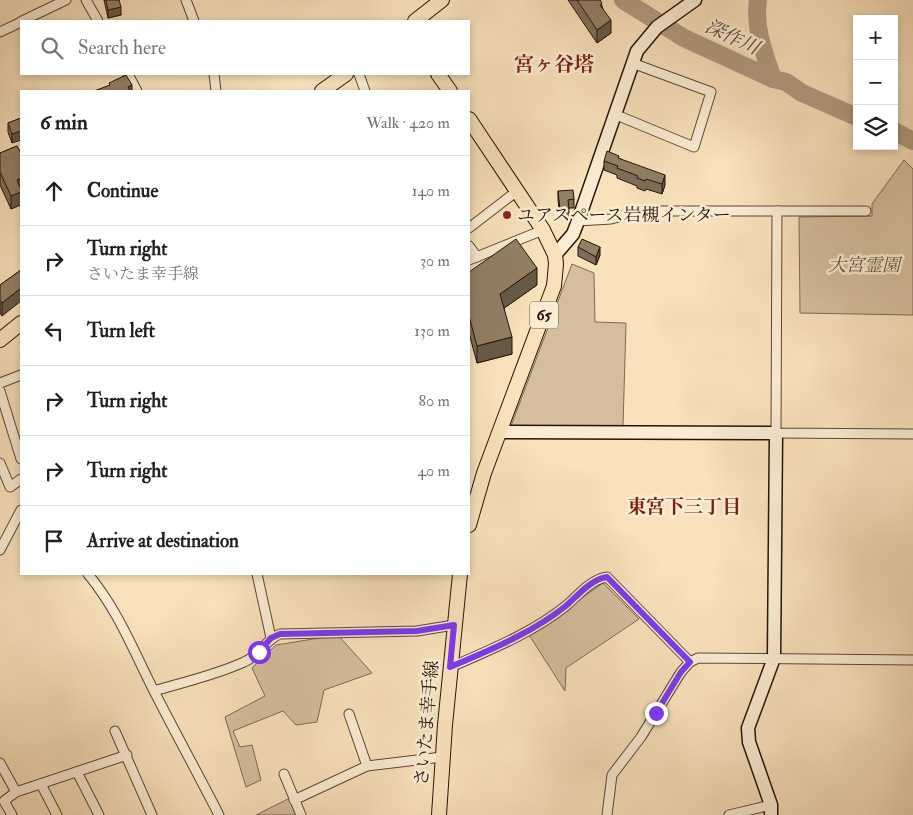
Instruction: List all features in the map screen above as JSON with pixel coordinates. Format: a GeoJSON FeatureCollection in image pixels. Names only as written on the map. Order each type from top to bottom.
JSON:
{"type":"FeatureCollection","features":[{"type":"Feature","properties":{"kind":"main road"},"geometry":{"type":"LineString","coordinates":[[416,20],[442,0]]}},
{"type":"Feature","properties":{"kind":"main road"},"geometry":{"type":"LineString","coordinates":[[323,90],[345,75]]}},
{"type":"Feature","properties":{"kind":"main road","name":"65"},"geometry":{"type":"LineString","coordinates":[[470,120],[543,230],[554,255],[556,276],[470,522]]}},
{"type":"Feature","properties":{"kind":"main road"},"geometry":{"type":"LineString","coordinates":[[0,340],[20,324]]}},
{"type":"Feature","properties":{"kind":"main road","name":"さいたま幸手線"},"geometry":{"type":"LineString","coordinates":[[438,815],[460,575]]}},
{"type":"Feature","properties":{"kind":"street"},"geometry":{"type":"LineString","coordinates":[[24,20],[66,0]]}},
{"type":"Feature","properties":{"kind":"street"},"geometry":{"type":"LineString","coordinates":[[86,0],[97,20]]}},
{"type":"Feature","properties":{"kind":"street"},"geometry":{"type":"LineString","coordinates":[[186,0],[194,20]]}},
{"type":"Feature","properties":{"kind":"street"},"geometry":{"type":"LineString","coordinates":[[554,255],[572,234],[578,221],[632,63],[650,34],[695,0]]}},
{"type":"Feature","properties":{"kind":"street"},"geometry":{"type":"LineString","coordinates":[[0,32],[20,22]]}},
{"type":"Feature","properties":{"kind":"street"},"geometry":{"type":"LineString","coordinates":[[614,114],[694,147],[711,92],[632,63]]}},
{"type":"Feature","properties":{"kind":"street"},"geometry":{"type":"LineString","coordinates":[[128,75],[136,90]]}},
{"type":"Feature","properties":{"kind":"street"},"geometry":{"type":"LineString","coordinates":[[214,75],[216,90]]}},
{"type":"Feature","properties":{"kind":"street"},"geometry":{"type":"LineString","coordinates":[[359,75],[365,90]]}},
{"type":"Feature","properties":{"kind":"street"},"geometry":{"type":"LineString","coordinates":[[470,227],[517,191]]}},
{"type":"Feature","properties":{"kind":"street"},"geometry":{"type":"LineString","coordinates":[[578,221],[611,219],[644,211],[866,211]]}},
{"type":"Feature","properties":{"kind":"street"},"geometry":{"type":"LineString","coordinates":[[729,815],[771,810],[749,742],[748,728],[774,658],[777,211]]}},
{"type":"Feature","properties":{"kind":"street"},"geometry":{"type":"LineString","coordinates":[[473,258],[543,230]]}},
{"type":"Feature","properties":{"kind":"street"},"geometry":{"type":"LineString","coordinates":[[0,384],[20,375]]}},
{"type":"Feature","properties":{"kind":"street"},"geometry":{"type":"LineString","coordinates":[[0,391],[20,456]]}},
{"type":"Feature","properties":{"kind":"street"},"geometry":{"type":"LineString","coordinates":[[500,432],[913,434]]}},
{"type":"Feature","properties":{"kind":"street"},"geometry":{"type":"LineString","coordinates":[[0,463],[10,487],[20,480]]}},
{"type":"Feature","properties":{"kind":"street"},"geometry":{"type":"LineString","coordinates":[[0,550],[20,512]]}},
{"type":"Feature","properties":{"kind":"street"},"geometry":{"type":"LineString","coordinates":[[90,575],[109,600],[219,815]]}},
{"type":"Feature","properties":{"kind":"street"},"geometry":{"type":"LineString","coordinates":[[257,575],[271,638]]}},
{"type":"Feature","properties":{"kind":"street"},"geometry":{"type":"LineString","coordinates":[[450,667],[498,646],[558,612],[598,578],[607,577],[690,662]]}},
{"type":"Feature","properties":{"kind":"street"},"geometry":{"type":"LineString","coordinates":[[154,691],[245,662],[259,652],[271,638],[280,634],[417,631],[454,625]]}},
{"type":"Feature","properties":{"kind":"street"},"geometry":{"type":"LineString","coordinates":[[607,815],[612,775],[633,750],[681,672],[690,662],[698,658],[913,660]]}},
{"type":"Feature","properties":{"kind":"street"},"geometry":{"type":"LineString","coordinates":[[349,714],[367,766]]}},
{"type":"Feature","properties":{"kind":"street"},"geometry":{"type":"LineString","coordinates":[[115,731],[152,815]]}},
{"type":"Feature","properties":{"kind":"street"},"geometry":{"type":"LineString","coordinates":[[12,815],[4,801],[16,792],[127,755]]}},
{"type":"Feature","properties":{"kind":"street"},"geometry":{"type":"LineString","coordinates":[[294,800],[367,766],[442,757]]}},
{"type":"Feature","properties":{"kind":"street"},"geometry":{"type":"LineString","coordinates":[[0,763],[16,792]]}},
{"type":"Feature","properties":{"kind":"street"},"geometry":{"type":"LineString","coordinates":[[77,772],[99,815]]}},
{"type":"Feature","properties":{"kind":"street"},"geometry":{"type":"LineString","coordinates":[[284,774],[300,815]]}},
{"type":"Feature","properties":{"kind":"street"},"geometry":{"type":"LineString","coordinates":[[41,784],[57,815]]}},
{"type":"Feature","properties":{"kind":"green space","name":"大宮霊園"},"geometry":{"type":"Polygon","coordinates":[[[904,160],[913,169],[913,315],[800,313],[799,217],[872,216],[872,204],[904,160]]]}},
{"type":"Feature","properties":{"kind":"green space"},"geometry":{"type":"Polygon","coordinates":[[[572,264],[594,273],[595,322],[626,323],[623,426],[511,426],[572,264]]]}},
{"type":"Feature","properties":{"kind":"green space"},"geometry":{"type":"Polygon","coordinates":[[[603,583],[639,619],[566,668],[565,691],[529,635],[603,583]]]}},
{"type":"Feature","properties":{"kind":"green space"},"geometry":{"type":"Polygon","coordinates":[[[338,635],[372,673],[324,690],[317,722],[296,725],[283,711],[233,731],[240,747],[252,745],[261,780],[246,787],[225,717],[265,696],[252,668],[276,645],[338,635]]]}},
{"type":"Feature","properties":{"kind":"green space"},"geometry":{"type":"Polygon","coordinates":[[[292,797],[299,815],[256,815],[292,797]]]}},
{"type":"Feature","properties":{"kind":"building"},"geometry":{"type":"Polygon","coordinates":[[[106,0],[119,0],[121,7],[108,10],[106,0]]]}},
{"type":"Feature","properties":{"kind":"building"},"geometry":{"type":"Polygon","coordinates":[[[577,0],[600,0],[602,3],[600,5],[611,20],[597,30],[577,0]]]}},
{"type":"Feature","properties":{"kind":"building"},"geometry":{"type":"Polygon","coordinates":[[[126,75],[132,85],[128,87],[130,90],[97,90],[110,85],[109,83],[126,75]]]}},
{"type":"Feature","properties":{"kind":"building"},"geometry":{"type":"Polygon","coordinates":[[[20,118],[20,131],[12,134],[8,123],[20,118]]]}},
{"type":"Feature","properties":{"kind":"building"},"geometry":{"type":"Polygon","coordinates":[[[17,146],[20,151],[20,178],[17,180],[20,192],[11,196],[0,172],[0,153],[17,146]]]}},
{"type":"Feature","properties":{"kind":"building"},"geometry":{"type":"Polygon","coordinates":[[[607,151],[619,156],[618,158],[665,175],[662,184],[637,178],[638,176],[604,161],[607,151]]]}},
{"type":"Feature","properties":{"kind":"building"},"geometry":{"type":"Polygon","coordinates":[[[573,190],[574,199],[568,200],[569,209],[560,210],[558,191],[573,190]]]}},
{"type":"Feature","properties":{"kind":"building"},"geometry":{"type":"Polygon","coordinates":[[[516,239],[537,268],[500,294],[512,337],[477,346],[470,320],[470,271],[516,239]]]}},
{"type":"Feature","properties":{"kind":"building"},"geometry":{"type":"Polygon","coordinates":[[[582,239],[600,247],[596,257],[578,247],[582,239]]]}},
{"type":"Feature","properties":{"kind":"building"},"geometry":{"type":"Polygon","coordinates":[[[20,271],[20,289],[2,303],[0,300],[0,285],[20,271]]]}},
{"type":"Feature","properties":{"kind":"waterway","name":"深作川"},"geometry":{"type":"LineString","coordinates":[[623,0],[684,38],[773,79],[786,82],[802,93],[853,115]]}},
{"type":"Feature","properties":{"kind":"waterway"},"geometry":{"type":"LineString","coordinates":[[758,0],[757,20],[763,50],[773,79]]}},
{"type":"Feature","properties":{"kind":"waterway"},"geometry":{"type":"LineString","coordinates":[[898,133],[913,141]]}},
{"type":"Feature","properties":{"kind":"place","name":"ユアスペース岩槻インター"},"geometry":{"type":"Point","coordinates":[507,215]}},
{"type":"Feature","properties":{"kind":"district","name":"宮ヶ谷塔"},"geometry":{"type":"Point","coordinates":[554,64]}},
{"type":"Feature","properties":{"kind":"district","name":"東宮下三丁目"},"geometry":{"type":"Point","coordinates":[684,507]}},
{"type":"Feature","properties":{"kind":"route"},"geometry":{"type":"LineString","coordinates":[[259,652],[271,638],[280,634],[417,631],[454,625],[450,667],[498,646],[558,612],[598,578],[607,577],[690,662],[681,672],[656,713]]}}]}
